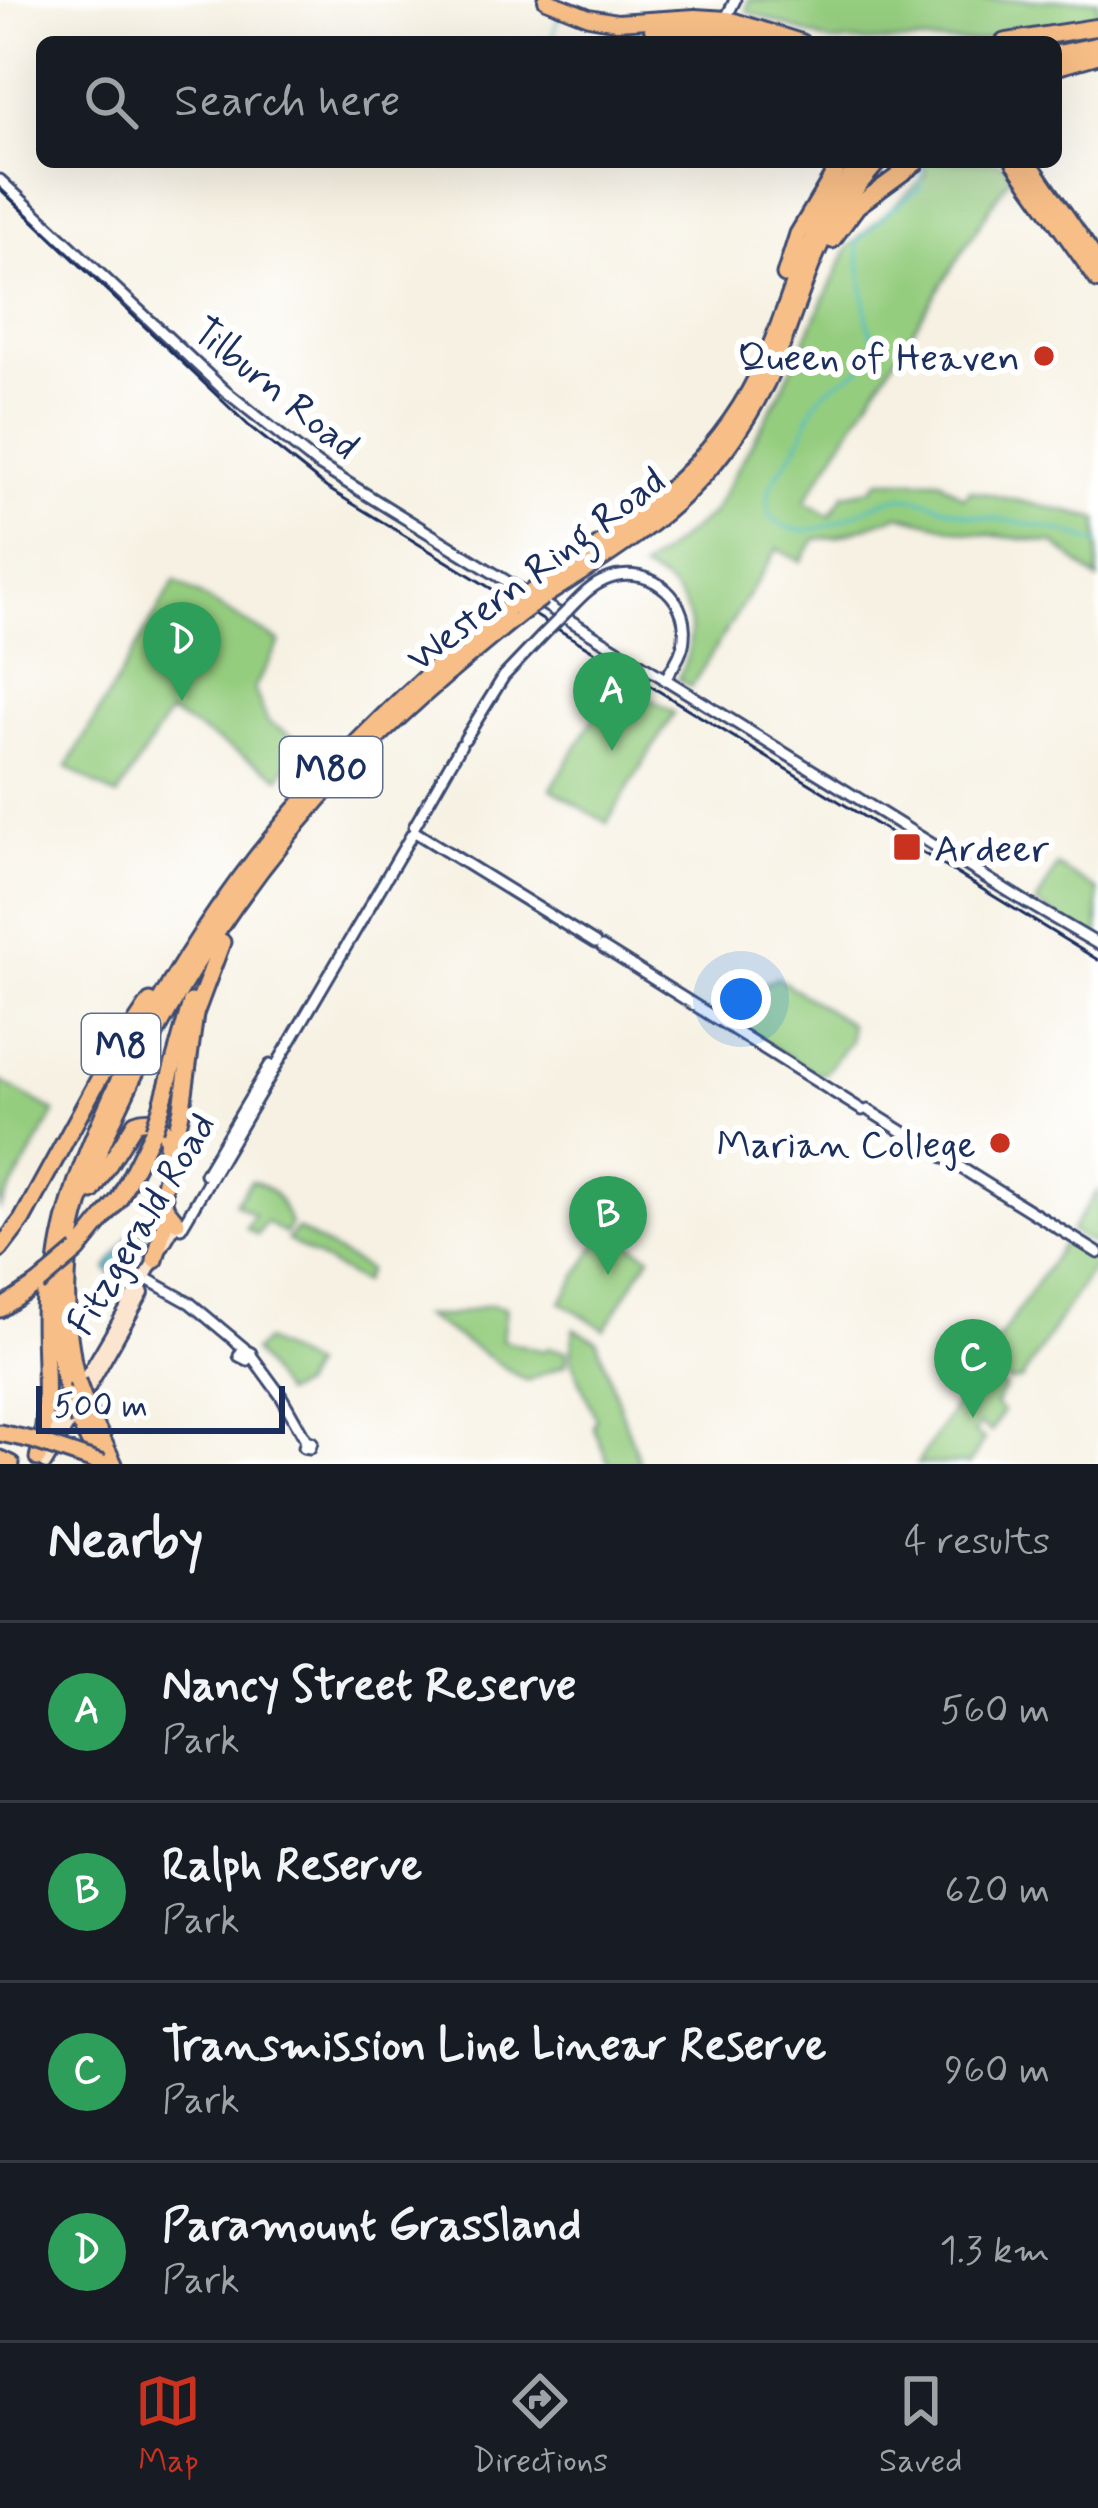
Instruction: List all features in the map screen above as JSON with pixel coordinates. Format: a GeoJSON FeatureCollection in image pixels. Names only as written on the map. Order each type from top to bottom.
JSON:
{"type":"FeatureCollection","features":[{"type":"Feature","properties":{"kind":"highway"},"geometry":{"type":"LineString","coordinates":[[542,2],[601,27],[726,13],[762,36]]}},
{"type":"Feature","properties":{"kind":"highway"},"geometry":{"type":"LineString","coordinates":[[642,26],[726,13],[784,36]]}},
{"type":"Feature","properties":{"kind":"highway"},"geometry":{"type":"LineString","coordinates":[[1060,36],[1098,32]]}},
{"type":"Feature","properties":{"kind":"highway"},"geometry":{"type":"LineString","coordinates":[[1062,42],[1098,32]]}},
{"type":"Feature","properties":{"kind":"highway"},"geometry":{"type":"LineString","coordinates":[[1062,53],[1098,45]]}},
{"type":"Feature","properties":{"kind":"highway"},"geometry":{"type":"LineString","coordinates":[[1062,65],[1098,55]]}},
{"type":"Feature","properties":{"kind":"highway"},"geometry":{"type":"LineString","coordinates":[[760,371],[799,234],[838,168]]}},
{"type":"Feature","properties":{"kind":"highway","name":"Western Ring Road"},"geometry":{"type":"LineString","coordinates":[[540,598],[688,475],[730,424],[760,371],[805,249],[857,168]]}},
{"type":"Feature","properties":{"kind":"highway","name":"Western Ring Road"},"geometry":{"type":"LineString","coordinates":[[102,1464],[55,1325],[59,1239],[74,1183],[135,1048],[186,958],[224,897],[323,776],[413,686],[515,610],[663,518],[701,482],[748,415],[779,351],[821,242],[873,168]]}},
{"type":"Feature","properties":{"kind":"highway"},"geometry":{"type":"LineString","coordinates":[[779,351],[812,278],[845,222],[872,192],[908,168]]}},
{"type":"Feature","properties":{"kind":"highway"},"geometry":{"type":"LineString","coordinates":[[1018,168],[1098,281]]}},
{"type":"Feature","properties":{"kind":"highway"},"geometry":{"type":"LineString","coordinates":[[1033,168],[1098,262]]}},
{"type":"Feature","properties":{"kind":"highway"},"geometry":{"type":"LineString","coordinates":[[1072,224],[1097,243]]}},
{"type":"Feature","properties":{"kind":"highway","name":"Western Ring Road"},"geometry":{"type":"LineString","coordinates":[[73,1388],[67,1322],[73,1251],[89,1176],[145,1054],[207,947],[320,799],[382,733],[515,610]]}},
{"type":"Feature","properties":{"kind":"highway"},"geometry":{"type":"LineString","coordinates":[[155,1260],[177,1221],[175,1209],[167,1203],[167,1173],[184,1098],[195,1014],[222,942],[273,859]]}},
{"type":"Feature","properties":{"kind":"highway","name":"M8"},"geometry":{"type":"LineString","coordinates":[[0,1310],[38,1284],[119,1199],[154,1129],[185,1014],[222,942]]}},
{"type":"Feature","properties":{"kind":"highway","name":"M8"},"geometry":{"type":"LineString","coordinates":[[0,1249],[22,1220],[117,1049],[186,958]]}},
{"type":"Feature","properties":{"kind":"highway"},"geometry":{"type":"LineString","coordinates":[[73,1251],[97,1181],[127,1131],[140,1121],[157,1123],[167,1135],[156,1198],[177,1221]]}},
{"type":"Feature","properties":{"kind":"highway"},"geometry":{"type":"LineString","coordinates":[[39,1462],[44,1439],[42,1306],[58,1223],[74,1183]]}},
{"type":"Feature","properties":{"kind":"highway"},"geometry":{"type":"LineString","coordinates":[[44,1410],[53,1431]]}},
{"type":"Feature","properties":{"kind":"highway","name":"Western Ring Road"},"geometry":{"type":"LineString","coordinates":[[83,1415],[114,1464]]}},
{"type":"Feature","properties":{"kind":"highway"},"geometry":{"type":"LineString","coordinates":[[0,1433],[102,1464]]}},
{"type":"Feature","properties":{"kind":"highway"},"geometry":{"type":"LineString","coordinates":[[0,1459],[11,1464]]}},
{"type":"Feature","properties":{"kind":"main road","name":"Fitzgerald Road"},"geometry":{"type":"LineString","coordinates":[[39,1462],[131,1316],[177,1221]]}},
{"type":"Feature","properties":{"kind":"main road","name":"Fitzgerald Road"},"geometry":{"type":"LineString","coordinates":[[39,1462],[53,1431],[148,1283],[155,1260]]}},
{"type":"Feature","properties":{"kind":"main road"},"geometry":{"type":"LineString","coordinates":[[53,1431],[64,1427],[131,1316]]}},
{"type":"Feature","properties":{"kind":"street","name":"Tilburn Road"},"geometry":{"type":"LineString","coordinates":[[0,180],[259,420],[357,490],[540,598],[644,667],[671,675]]}},
{"type":"Feature","properties":{"kind":"street","name":"Fitzgerald Road"},"geometry":{"type":"LineString","coordinates":[[177,1221],[504,676],[596,584],[637,575],[655,581],[676,601],[683,616],[684,642],[671,675]]}},
{"type":"Feature","properties":{"kind":"street"},"geometry":{"type":"LineString","coordinates":[[671,675],[1098,944]]}},
{"type":"Feature","properties":{"kind":"street"},"geometry":{"type":"LineString","coordinates":[[413,831],[1098,1253]]}},
{"type":"Feature","properties":{"kind":"street","name":"Fitzgerald Road"},"geometry":{"type":"LineString","coordinates":[[177,1221],[219,1156]]}},
{"type":"Feature","properties":{"kind":"street"},"geometry":{"type":"LineString","coordinates":[[148,1283],[212,1325],[245,1354]]}},
{"type":"Feature","properties":{"kind":"street"},"geometry":{"type":"LineString","coordinates":[[148,1283],[199,1309],[245,1354],[281,1396],[310,1449]]}},
{"type":"Feature","properties":{"kind":"green space"},"geometry":{"type":"Polygon","coordinates":[[[748,0],[1098,0],[1098,20],[1021,28],[995,36],[813,36],[747,11],[748,0]]]}},
{"type":"Feature","properties":{"kind":"green space"},"geometry":{"type":"Polygon","coordinates":[[[925,168],[1007,168],[1012,173],[805,501],[830,516],[844,494],[871,489],[880,480],[940,480],[964,498],[970,490],[1095,518],[1098,580],[1054,543],[967,532],[899,515],[836,537],[815,539],[801,562],[778,548],[691,687],[678,679],[690,645],[688,614],[672,589],[641,570],[712,514],[780,393],[848,248],[927,175],[925,168]]]}},
{"type":"Feature","properties":{"kind":"green space"},"geometry":{"type":"Polygon","coordinates":[[[175,581],[280,642],[254,689],[268,722],[300,741],[280,777],[169,713],[117,797],[67,767],[175,581]]]}},
{"type":"Feature","properties":{"kind":"green space"},"geometry":{"type":"Polygon","coordinates":[[[617,679],[674,713],[607,823],[551,789],[617,679]]]}},
{"type":"Feature","properties":{"kind":"green space"},"geometry":{"type":"Polygon","coordinates":[[[1057,866],[1098,891],[1098,942],[1036,904],[1057,866]]]}},
{"type":"Feature","properties":{"kind":"green space"},"geometry":{"type":"Polygon","coordinates":[[[777,978],[850,1024],[850,1041],[825,1073],[817,1074],[738,1026],[762,985],[777,978]]]}},
{"type":"Feature","properties":{"kind":"green space"},"geometry":{"type":"Polygon","coordinates":[[[0,1081],[55,1112],[0,1208],[0,1081]]]}},
{"type":"Feature","properties":{"kind":"green space"},"geometry":{"type":"Polygon","coordinates":[[[251,1181],[266,1187],[281,1203],[291,1224],[285,1234],[266,1222],[257,1235],[246,1228],[254,1215],[235,1203],[251,1181]]]}},
{"type":"Feature","properties":{"kind":"green space"},"geometry":{"type":"Polygon","coordinates":[[[1098,1190],[1098,1235],[1092,1244],[1071,1231],[1098,1190]]]}},
{"type":"Feature","properties":{"kind":"green space"},"geometry":{"type":"Polygon","coordinates":[[[297,1229],[368,1270],[362,1283],[287,1240],[297,1229]]]}},
{"type":"Feature","properties":{"kind":"green space"},"geometry":{"type":"Polygon","coordinates":[[[606,1229],[650,1256],[605,1329],[561,1302],[606,1229]]]}},
{"type":"Feature","properties":{"kind":"green space"},"geometry":{"type":"Polygon","coordinates":[[[1066,1239],[1098,1259],[1021,1380],[1010,1382],[982,1365],[1066,1239]]]}},
{"type":"Feature","properties":{"kind":"green space"},"geometry":{"type":"Polygon","coordinates":[[[489,1305],[506,1308],[502,1340],[543,1351],[567,1351],[566,1364],[526,1381],[424,1316],[449,1316],[489,1305]]]}},
{"type":"Feature","properties":{"kind":"green space"},"geometry":{"type":"Polygon","coordinates":[[[574,1328],[597,1341],[640,1464],[609,1464],[571,1360],[574,1328]]]}},
{"type":"Feature","properties":{"kind":"green space"},"geometry":{"type":"Polygon","coordinates":[[[265,1341],[311,1366],[300,1387],[283,1394],[253,1351],[265,1341]]]}},
{"type":"Feature","properties":{"kind":"green space"},"geometry":{"type":"Polygon","coordinates":[[[978,1371],[1005,1388],[995,1404],[1002,1412],[991,1432],[980,1425],[974,1433],[984,1439],[970,1464],[917,1464],[978,1371]]]}},
{"type":"Feature","properties":{"kind":"water"},"geometry":{"type":"Polygon","coordinates":[[[134,1228],[149,1234],[118,1298],[118,1284],[107,1269],[134,1228]]]}},
{"type":"Feature","properties":{"kind":"waterway"},"geometry":{"type":"LineString","coordinates":[[553,36],[561,9]]}},
{"type":"Feature","properties":{"kind":"waterway"},"geometry":{"type":"LineString","coordinates":[[922,168],[920,188],[857,243],[874,351],[862,367],[818,400],[797,446],[771,486],[770,515],[784,526],[814,529],[901,497],[1051,529],[1098,544]]}},
{"type":"Feature","properties":{"kind":"railway"},"geometry":{"type":"LineString","coordinates":[[0,189],[249,426],[327,488],[1098,960]]}},
{"type":"Feature","properties":{"kind":"place","name":"Queen of Heaven"},"geometry":{"type":"Point","coordinates":[1044,356]}},
{"type":"Feature","properties":{"kind":"place","name":"Paramount Grassland"},"geometry":{"type":"Point","coordinates":[182,701]}},
{"type":"Feature","properties":{"kind":"place","name":"Nancy Street Reserve"},"geometry":{"type":"Point","coordinates":[612,751]}},
{"type":"Feature","properties":{"kind":"place","name":"Ardeer"},"geometry":{"type":"Point","coordinates":[907,847]}},
{"type":"Feature","properties":{"kind":"place","name":"Marian College"},"geometry":{"type":"Point","coordinates":[1000,1143]}},
{"type":"Feature","properties":{"kind":"place","name":"Ralph Reserve"},"geometry":{"type":"Point","coordinates":[608,1275]}},
{"type":"Feature","properties":{"kind":"place","name":"Transmission Line Linear Reserve"},"geometry":{"type":"Point","coordinates":[973,1418]}}]}
